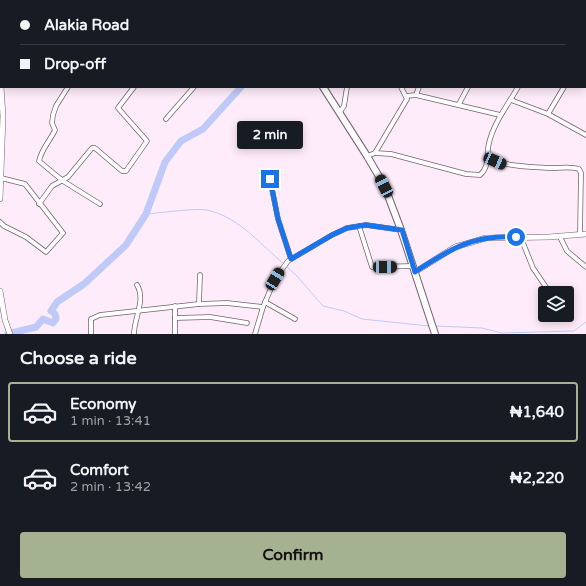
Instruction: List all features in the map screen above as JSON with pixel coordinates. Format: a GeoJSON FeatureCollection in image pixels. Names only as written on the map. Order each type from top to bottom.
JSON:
{"type":"FeatureCollection","features":[{"type":"Feature","properties":{"kind":"main road"},"geometry":{"type":"LineString","coordinates":[[323,88],[368,156],[384,186],[402,230],[435,334]]}},
{"type":"Feature","properties":{"kind":"street"},"geometry":{"type":"LineString","coordinates":[[0,199],[2,117],[1,88]]}},
{"type":"Feature","properties":{"kind":"street"},"geometry":{"type":"LineString","coordinates":[[67,88],[56,106],[52,119],[55,130],[52,137],[47,140],[39,161],[63,180],[100,204]]}},
{"type":"Feature","properties":{"kind":"street"},"geometry":{"type":"LineString","coordinates":[[39,204],[52,186],[63,180],[92,148],[95,148],[122,171],[126,171],[129,168],[147,141],[118,108],[133,88]]}},
{"type":"Feature","properties":{"kind":"street"},"geometry":{"type":"LineString","coordinates":[[166,119],[193,88]]}},
{"type":"Feature","properties":{"kind":"street"},"geometry":{"type":"LineString","coordinates":[[339,113],[344,106],[347,88]]}},
{"type":"Feature","properties":{"kind":"street"},"geometry":{"type":"LineString","coordinates":[[375,153],[407,99],[402,88]]}},
{"type":"Feature","properties":{"kind":"street"},"geometry":{"type":"LineString","coordinates":[[416,95],[419,88]]}},
{"type":"Feature","properties":{"kind":"street"},"geometry":{"type":"LineString","coordinates":[[460,104],[468,88]]}},
{"type":"Feature","properties":{"kind":"street"},"geometry":{"type":"LineString","coordinates":[[368,156],[375,153],[433,164],[477,176],[483,173],[488,158],[488,144],[500,115],[517,88]]}},
{"type":"Feature","properties":{"kind":"street"},"geometry":{"type":"LineString","coordinates":[[548,114],[563,88]]}},
{"type":"Feature","properties":{"kind":"street"},"geometry":{"type":"LineString","coordinates":[[406,96],[416,95],[460,104],[500,115]]}},
{"type":"Feature","properties":{"kind":"street"},"geometry":{"type":"LineString","coordinates":[[510,100],[548,114],[586,135]]}},
{"type":"Feature","properties":{"kind":"street"},"geometry":{"type":"LineString","coordinates":[[359,226],[372,267],[414,269],[463,243],[492,237],[560,237],[583,234],[581,173],[579,169],[570,167],[503,165],[488,158]]}},
{"type":"Feature","properties":{"kind":"street"},"geometry":{"type":"LineString","coordinates":[[0,222],[4,226],[26,237],[44,251],[47,251],[63,233],[39,204],[34,193],[25,184],[1,175]]}},
{"type":"Feature","properties":{"kind":"street"},"geometry":{"type":"LineString","coordinates":[[270,179],[288,262]]}},
{"type":"Feature","properties":{"kind":"street"},"geometry":{"type":"LineString","coordinates":[[255,334],[263,307],[275,279],[288,262],[336,233],[359,226],[371,225],[402,230]]}},
{"type":"Feature","properties":{"kind":"street"},"geometry":{"type":"LineString","coordinates":[[560,237],[567,252],[586,267]]}},
{"type":"Feature","properties":{"kind":"street"},"geometry":{"type":"LineString","coordinates":[[521,238],[532,268],[545,286]]}},
{"type":"Feature","properties":{"kind":"street"},"geometry":{"type":"LineString","coordinates":[[199,304],[200,275]]}},
{"type":"Feature","properties":{"kind":"street"},"geometry":{"type":"LineString","coordinates":[[134,334],[134,324],[140,311],[140,293],[137,285]]}},
{"type":"Feature","properties":{"kind":"street"},"geometry":{"type":"LineString","coordinates":[[0,291],[1,306],[9,333]]}},
{"type":"Feature","properties":{"kind":"street"},"geometry":{"type":"LineString","coordinates":[[265,302],[295,319]]}},
{"type":"Feature","properties":{"kind":"street"},"geometry":{"type":"LineString","coordinates":[[91,334],[91,319],[93,317],[199,304],[227,303],[263,307]]}},
{"type":"Feature","properties":{"kind":"street"},"geometry":{"type":"LineString","coordinates":[[175,306],[175,334]]}},
{"type":"Feature","properties":{"kind":"street"},"geometry":{"type":"LineString","coordinates":[[175,318],[210,317],[248,323]]}},
{"type":"Feature","properties":{"kind":"waterway"},"geometry":{"type":"LineString","coordinates":[[8,334],[36,327],[43,319],[53,323],[56,319],[55,314],[51,311],[57,302],[84,284],[126,245],[146,214],[165,162],[181,141],[203,129],[240,88]]}},
{"type":"Feature","properties":{"kind":"waterway"},"geometry":{"type":"LineString","coordinates":[[146,214],[186,210],[207,210],[219,214],[239,225],[284,264]]}},
{"type":"Feature","properties":{"kind":"waterway"},"geometry":{"type":"LineString","coordinates":[[286,266],[296,275],[323,306],[344,311],[362,319],[429,326]]}},
{"type":"Feature","properties":{"kind":"waterway"},"geometry":{"type":"LineString","coordinates":[[436,326],[482,328],[502,333],[574,331],[586,322]]}},
{"type":"Feature","properties":{"kind":"route"},"geometry":{"type":"LineString","coordinates":[[270,179],[278,219],[291,259],[340,231],[347,228],[366,225],[402,230],[415,272],[444,253],[463,243],[486,238],[505,236],[516,237]]}}]}
